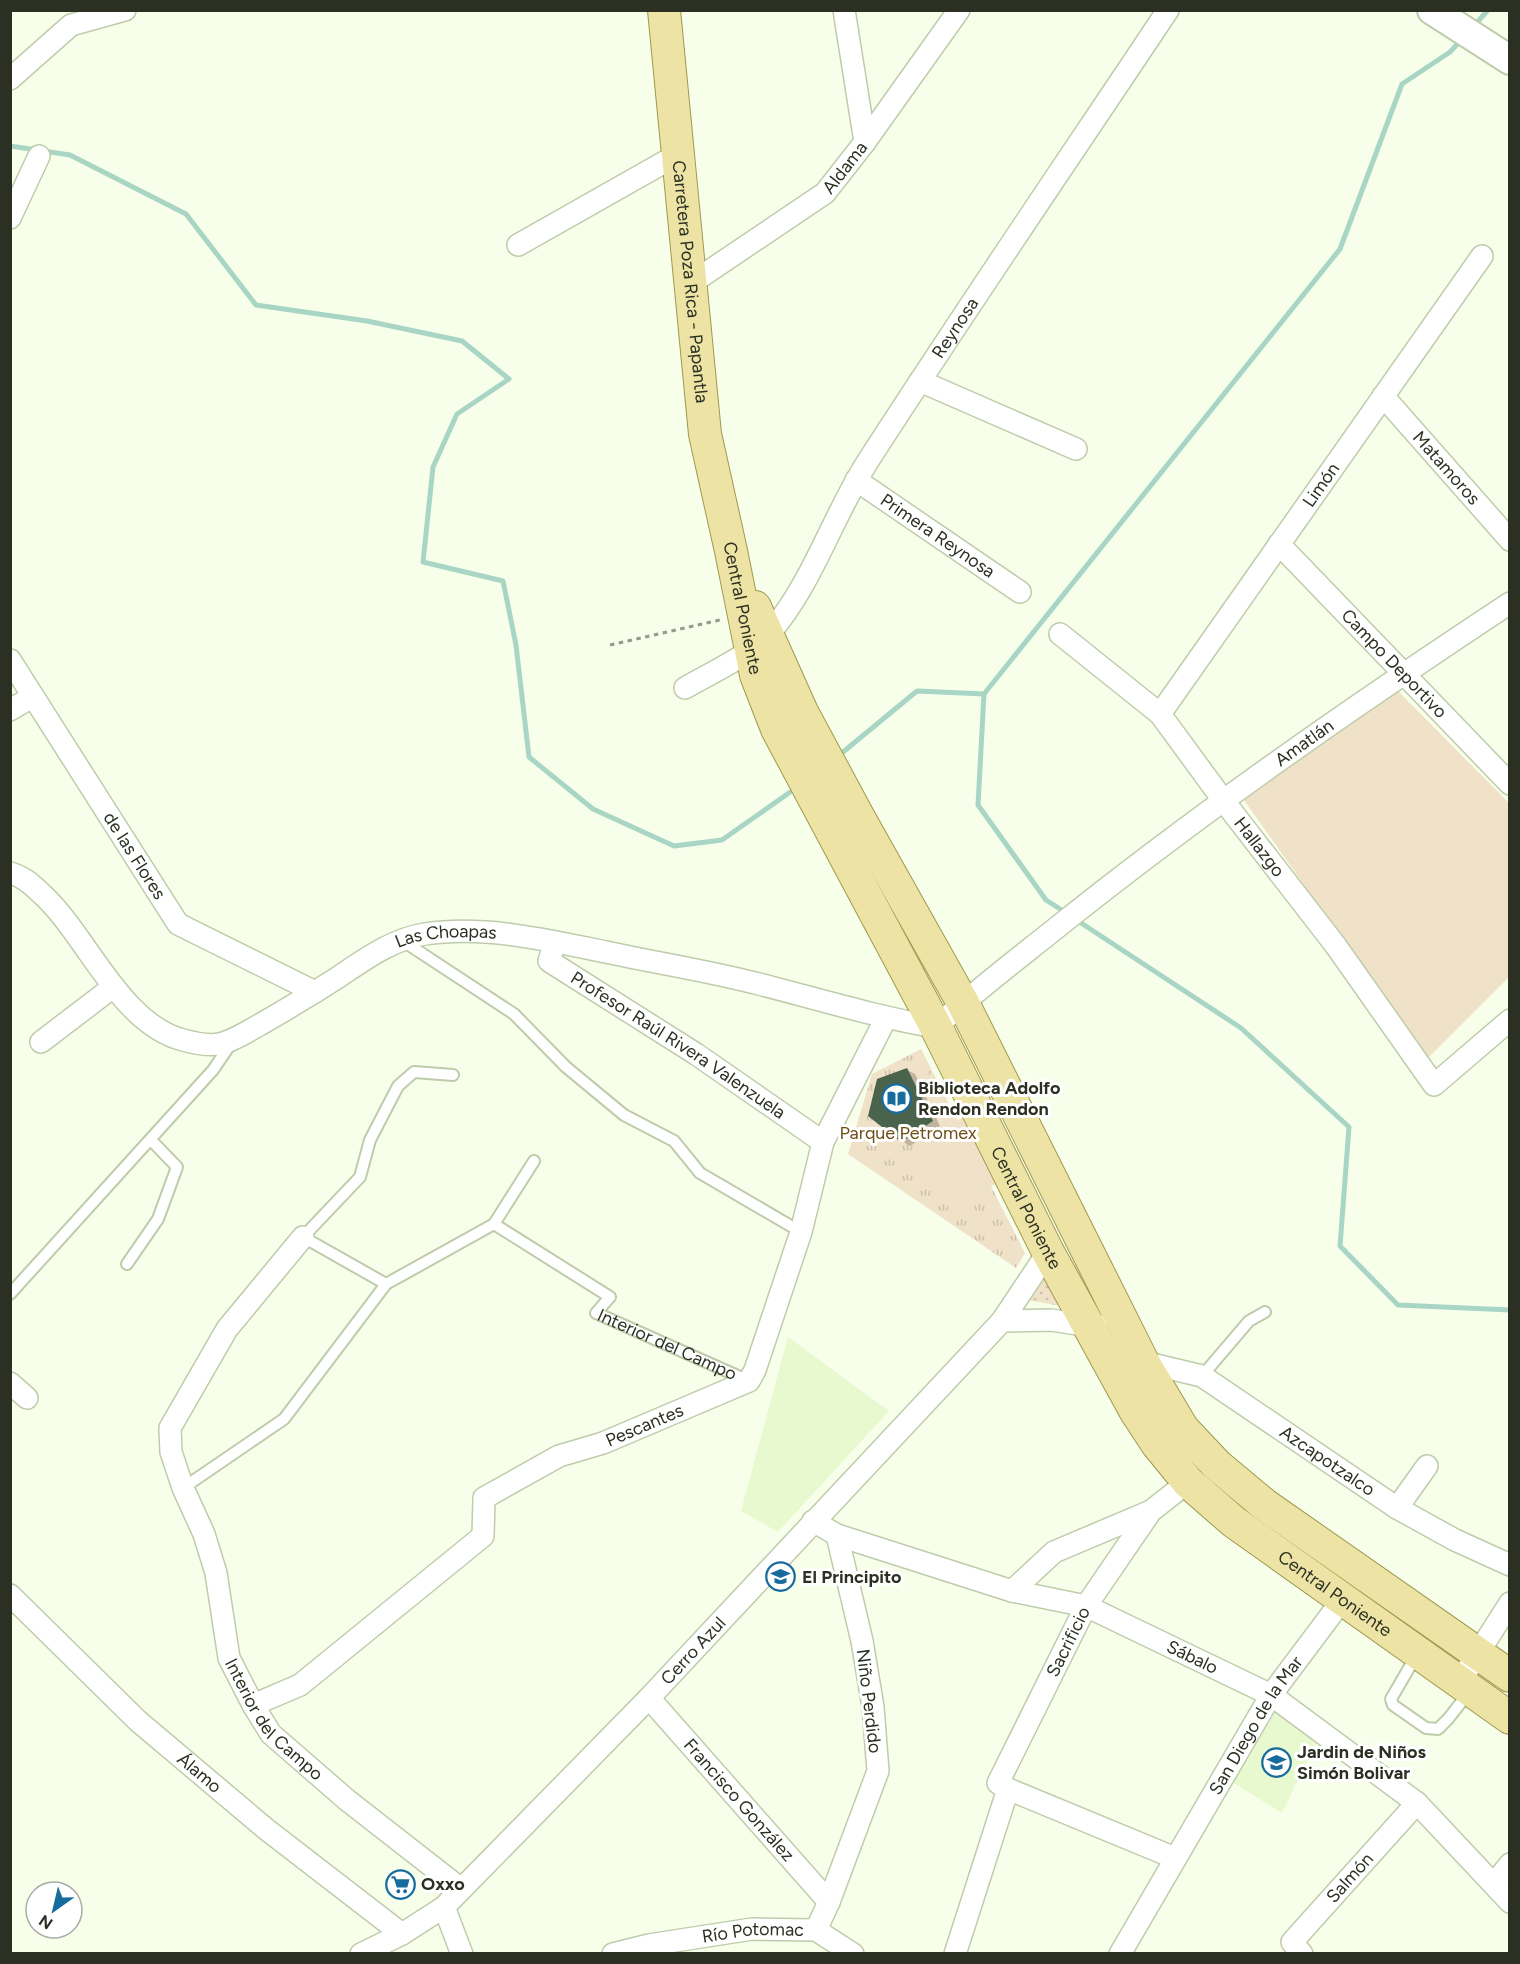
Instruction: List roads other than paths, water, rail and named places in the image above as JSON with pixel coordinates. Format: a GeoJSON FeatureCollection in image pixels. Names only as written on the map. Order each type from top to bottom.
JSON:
{"type":"FeatureCollection","features":[{"type":"Feature","properties":{"kind":"main road","name":"Carretera Poza Rica - Papantla"},"geometry":{"type":"LineString","coordinates":[[664,10],[705,434],[731,551]]}},
{"type":"Feature","properties":{"kind":"main road","name":"Central Poniente"},"geometry":{"type":"LineString","coordinates":[[731,551],[745,614],[759,643]]}},
{"type":"Feature","properties":{"kind":"main road","name":"Central Poniente"},"geometry":{"type":"LineString","coordinates":[[731,551],[759,643],[756,675],[858,816],[963,1003],[1143,1362],[1183,1429],[1218,1465],[1265,1505],[1509,1677]]}},
{"type":"Feature","properties":{"kind":"main road","name":"Central Poniente"},"geometry":{"type":"LineString","coordinates":[[790,720],[830,830],[936,1027],[1048,1252],[1136,1412],[1157,1444],[1188,1482],[1234,1522],[1509,1718]]}},
{"type":"Feature","properties":{"kind":"street"},"geometry":{"type":"LineString","coordinates":[[10,79],[67,18],[124,10]]}},
{"type":"Feature","properties":{"kind":"street"},"geometry":{"type":"LineString","coordinates":[[844,10],[865,141]]}},
{"type":"Feature","properties":{"kind":"street","name":"Aldama"},"geometry":{"type":"LineString","coordinates":[[690,284],[825,193],[959,10]]}},
{"type":"Feature","properties":{"kind":"street","name":"Reynosa"},"geometry":{"type":"LineString","coordinates":[[759,643],[798,596],[856,480],[1168,10]]}},
{"type":"Feature","properties":{"kind":"street"},"geometry":{"type":"LineString","coordinates":[[1438,14],[1509,60]]}},
{"type":"Feature","properties":{"kind":"street"},"geometry":{"type":"LineString","coordinates":[[518,245],[677,155]]}},
{"type":"Feature","properties":{"kind":"street"},"geometry":{"type":"LineString","coordinates":[[10,218],[39,156]]}},
{"type":"Feature","properties":{"kind":"street","name":"Limón"},"geometry":{"type":"LineString","coordinates":[[1160,714],[1482,255]]}},
{"type":"Feature","properties":{"kind":"street"},"geometry":{"type":"LineString","coordinates":[[920,381],[1076,449]]}},
{"type":"Feature","properties":{"kind":"street","name":"Matamoros"},"geometry":{"type":"LineString","coordinates":[[1383,396],[1509,540]]}},
{"type":"Feature","properties":{"kind":"street","name":"Primera Reynosa"},"geometry":{"type":"LineString","coordinates":[[856,480],[1020,592]]}},
{"type":"Feature","properties":{"kind":"street","name":"Campo Deportivo"},"geometry":{"type":"LineString","coordinates":[[1280,544],[1509,784]]}},
{"type":"Feature","properties":{"kind":"street","name":"Amatlán"},"geometry":{"type":"LineString","coordinates":[[963,1003],[1104,889],[1222,800],[1509,603]]}},
{"type":"Feature","properties":{"kind":"street","name":"Hallazgo"},"geometry":{"type":"LineString","coordinates":[[1060,634],[1160,714],[1222,800],[1336,946],[1434,1085],[1509,1020]]}},
{"type":"Feature","properties":{"kind":"street"},"geometry":{"type":"LineString","coordinates":[[685,688],[759,643]]}},
{"type":"Feature","properties":{"kind":"street","name":"de las Flores"},"geometry":{"type":"LineString","coordinates":[[10,660],[178,924],[315,992]]}},
{"type":"Feature","properties":{"kind":"street"},"geometry":{"type":"LineString","coordinates":[[10,710],[32,697]]}},
{"type":"Feature","properties":{"kind":"street","name":"Las Choapas"},"geometry":{"type":"LineString","coordinates":[[10,873],[23,877],[58,910],[113,987],[142,1018],[160,1031],[181,1040],[218,1044],[234,1039],[315,992],[384,947],[423,934],[464,931],[555,942],[756,983],[886,1018],[936,1027]]}},
{"type":"Feature","properties":{"kind":"street","name":"Profesor Raúl Rivera Valenzuela"},"geometry":{"type":"LineString","coordinates":[[555,942],[549,961],[696,1053],[823,1142]]}},
{"type":"Feature","properties":{"kind":"street"},"geometry":{"type":"LineString","coordinates":[[41,1042],[113,987]]}},
{"type":"Feature","properties":{"kind":"street"},"geometry":{"type":"LineString","coordinates":[[936,1027],[963,1003]]}},
{"type":"Feature","properties":{"kind":"street"},"geometry":{"type":"LineString","coordinates":[[749,1382],[801,1232],[823,1142],[886,1018]]}},
{"type":"Feature","properties":{"kind":"street","name":"Interior del Campo"},"geometry":{"type":"LineString","coordinates":[[303,1237],[227,1329],[170,1428],[171,1452],[183,1488],[204,1534],[216,1573],[229,1658],[271,1734],[312,1771],[462,1889]]}},
{"type":"Feature","properties":{"kind":"street","name":"Cerro Azul"},"geometry":{"type":"LineString","coordinates":[[361,1953],[402,1934],[444,1907],[462,1889],[649,1698],[1002,1321],[1048,1252]]}},
{"type":"Feature","properties":{"kind":"street"},"geometry":{"type":"LineString","coordinates":[[1002,1321],[1051,1320],[1090,1326],[1122,1319]]}},
{"type":"Feature","properties":{"kind":"street","name":"Azcapotzalco"},"geometry":{"type":"LineString","coordinates":[[1143,1362],[1202,1376],[1397,1508],[1455,1540],[1509,1564]]}},
{"type":"Feature","properties":{"kind":"street","name":"Pescantes"},"geometry":{"type":"LineString","coordinates":[[253,1705],[300,1684],[483,1536],[484,1498],[560,1456],[603,1443],[749,1382]]}},
{"type":"Feature","properties":{"kind":"street"},"geometry":{"type":"LineString","coordinates":[[10,1383],[27,1398]]}},
{"type":"Feature","properties":{"kind":"street"},"geometry":{"type":"LineString","coordinates":[[1397,1508],[1427,1466]]}},
{"type":"Feature","properties":{"kind":"street","name":"Sacrificio"},"geometry":{"type":"LineString","coordinates":[[1012,1591],[1054,1552],[1151,1511],[1188,1482]]}},
{"type":"Feature","properties":{"kind":"street","name":"Sacrificio"},"geometry":{"type":"LineString","coordinates":[[955,1953],[1003,1786],[1086,1606],[1151,1511]]}},
{"type":"Feature","properties":{"kind":"street","name":"Sábalo"},"geometry":{"type":"LineString","coordinates":[[813,1521],[837,1535],[1012,1591],[1086,1606],[1271,1695],[1417,1803],[1509,1902]]}},
{"type":"Feature","properties":{"kind":"street","name":"Niño Perdido"},"geometry":{"type":"LineString","coordinates":[[816,1930],[829,1902],[878,1771],[873,1707],[862,1641],[837,1535]]}},
{"type":"Feature","properties":{"kind":"street","name":"Álamo"},"geometry":{"type":"LineString","coordinates":[[10,1595],[138,1721],[266,1829],[402,1934]]}},
{"type":"Feature","properties":{"kind":"street","name":"San Diego de la Mar"},"geometry":{"type":"LineString","coordinates":[[1120,1953],[1271,1695],[1343,1599]]}},
{"type":"Feature","properties":{"kind":"street"},"geometry":{"type":"LineString","coordinates":[[1465,1686],[1477,1654],[1509,1603]]}},
{"type":"Feature","properties":{"kind":"street","name":"Francisco González"},"geometry":{"type":"LineString","coordinates":[[649,1698],[829,1902]]}},
{"type":"Feature","properties":{"kind":"street"},"geometry":{"type":"LineString","coordinates":[[1003,1786],[1175,1858]]}},
{"type":"Feature","properties":{"kind":"street","name":"Salmón"},"geometry":{"type":"LineString","coordinates":[[1302,1953],[1292,1942],[1417,1803]]}},
{"type":"Feature","properties":{"kind":"street"},"geometry":{"type":"LineString","coordinates":[[1494,1884],[1509,1864]]}},
{"type":"Feature","properties":{"kind":"street"},"geometry":{"type":"LineString","coordinates":[[444,1907],[462,1953]]}},
{"type":"Feature","properties":{"kind":"street","name":"Río Potomac"},"geometry":{"type":"LineString","coordinates":[[613,1953],[752,1929],[816,1930],[853,1953]]}},
{"type":"Feature","properties":{"kind":"lane"},"geometry":{"type":"LineString","coordinates":[[403,941],[514,1014],[566,1067],[624,1115],[674,1141],[700,1173],[801,1232]]}},
{"type":"Feature","properties":{"kind":"lane"},"geometry":{"type":"LineString","coordinates":[[10,1294],[213,1070],[234,1039]]}},
{"type":"Feature","properties":{"kind":"lane","name":"Interior del Campo"},"geometry":{"type":"LineString","coordinates":[[303,1237],[360,1176],[370,1140],[398,1086],[414,1072],[453,1076]]}},
{"type":"Feature","properties":{"kind":"lane"},"geometry":{"type":"LineString","coordinates":[[127,1264],[158,1219],[177,1167],[151,1140]]}},
{"type":"Feature","properties":{"kind":"lane"},"geometry":{"type":"LineString","coordinates":[[183,1488],[284,1419],[386,1284],[494,1224],[534,1161]]}},
{"type":"Feature","properties":{"kind":"lane","name":"Interior del Campo"},"geometry":{"type":"LineString","coordinates":[[494,1224],[610,1297],[596,1312],[749,1382]]}},
{"type":"Feature","properties":{"kind":"lane"},"geometry":{"type":"LineString","coordinates":[[303,1237],[386,1284]]}},
{"type":"Feature","properties":{"kind":"lane"},"geometry":{"type":"LineString","coordinates":[[1202,1376],[1249,1321],[1265,1312]]}},
{"type":"Feature","properties":{"kind":"lane"},"geometry":{"type":"LineString","coordinates":[[1418,1653],[1393,1692],[1391,1699],[1393,1705],[1426,1728],[1438,1729],[1448,1719],[1465,1686]]}},
{"type":"Feature","properties":{"kind":"waterway"},"geometry":{"type":"LineString","coordinates":[[1473,27],[1488,10]]}},
{"type":"Feature","properties":{"kind":"waterway"},"geometry":{"type":"LineString","coordinates":[[1068,914],[1046,900],[978,805],[984,694],[1340,249],[1402,84],[1450,52],[1463,38]]}},
{"type":"Feature","properties":{"kind":"waterway"},"geometry":{"type":"LineString","coordinates":[[10,146],[70,155],[186,214],[256,305],[367,321],[462,341],[509,379],[457,414],[433,467],[423,562],[503,581],[516,645],[529,757],[593,809],[674,846],[722,840],[796,788]]}},
{"type":"Feature","properties":{"kind":"waterway"},"geometry":{"type":"LineString","coordinates":[[837,757],[917,691],[984,694]]}},
{"type":"Feature","properties":{"kind":"waterway"},"geometry":{"type":"LineString","coordinates":[[1075,919],[1241,1028],[1349,1127],[1340,1246],[1398,1305],[1510,1310]]}},
{"type":"Feature","properties":{"kind":"place","name":"Biblioteca Adolfo Rendon Rendon"},"geometry":{"type":"Point","coordinates":[897,1098]}},
{"type":"Feature","properties":{"kind":"place","name":"El Principito"},"geometry":{"type":"Point","coordinates":[781,1577]}},
{"type":"Feature","properties":{"kind":"place","name":"Jardin de Niños Simón Bolivar"},"geometry":{"type":"Point","coordinates":[1276,1762]}},
{"type":"Feature","properties":{"kind":"place","name":"Oxxo"},"geometry":{"type":"Point","coordinates":[400,1884]}},
{"type":"Feature","properties":{"kind":"park label","name":"Parque Petromex"},"geometry":{"type":"Point","coordinates":[908,1133]}}]}
